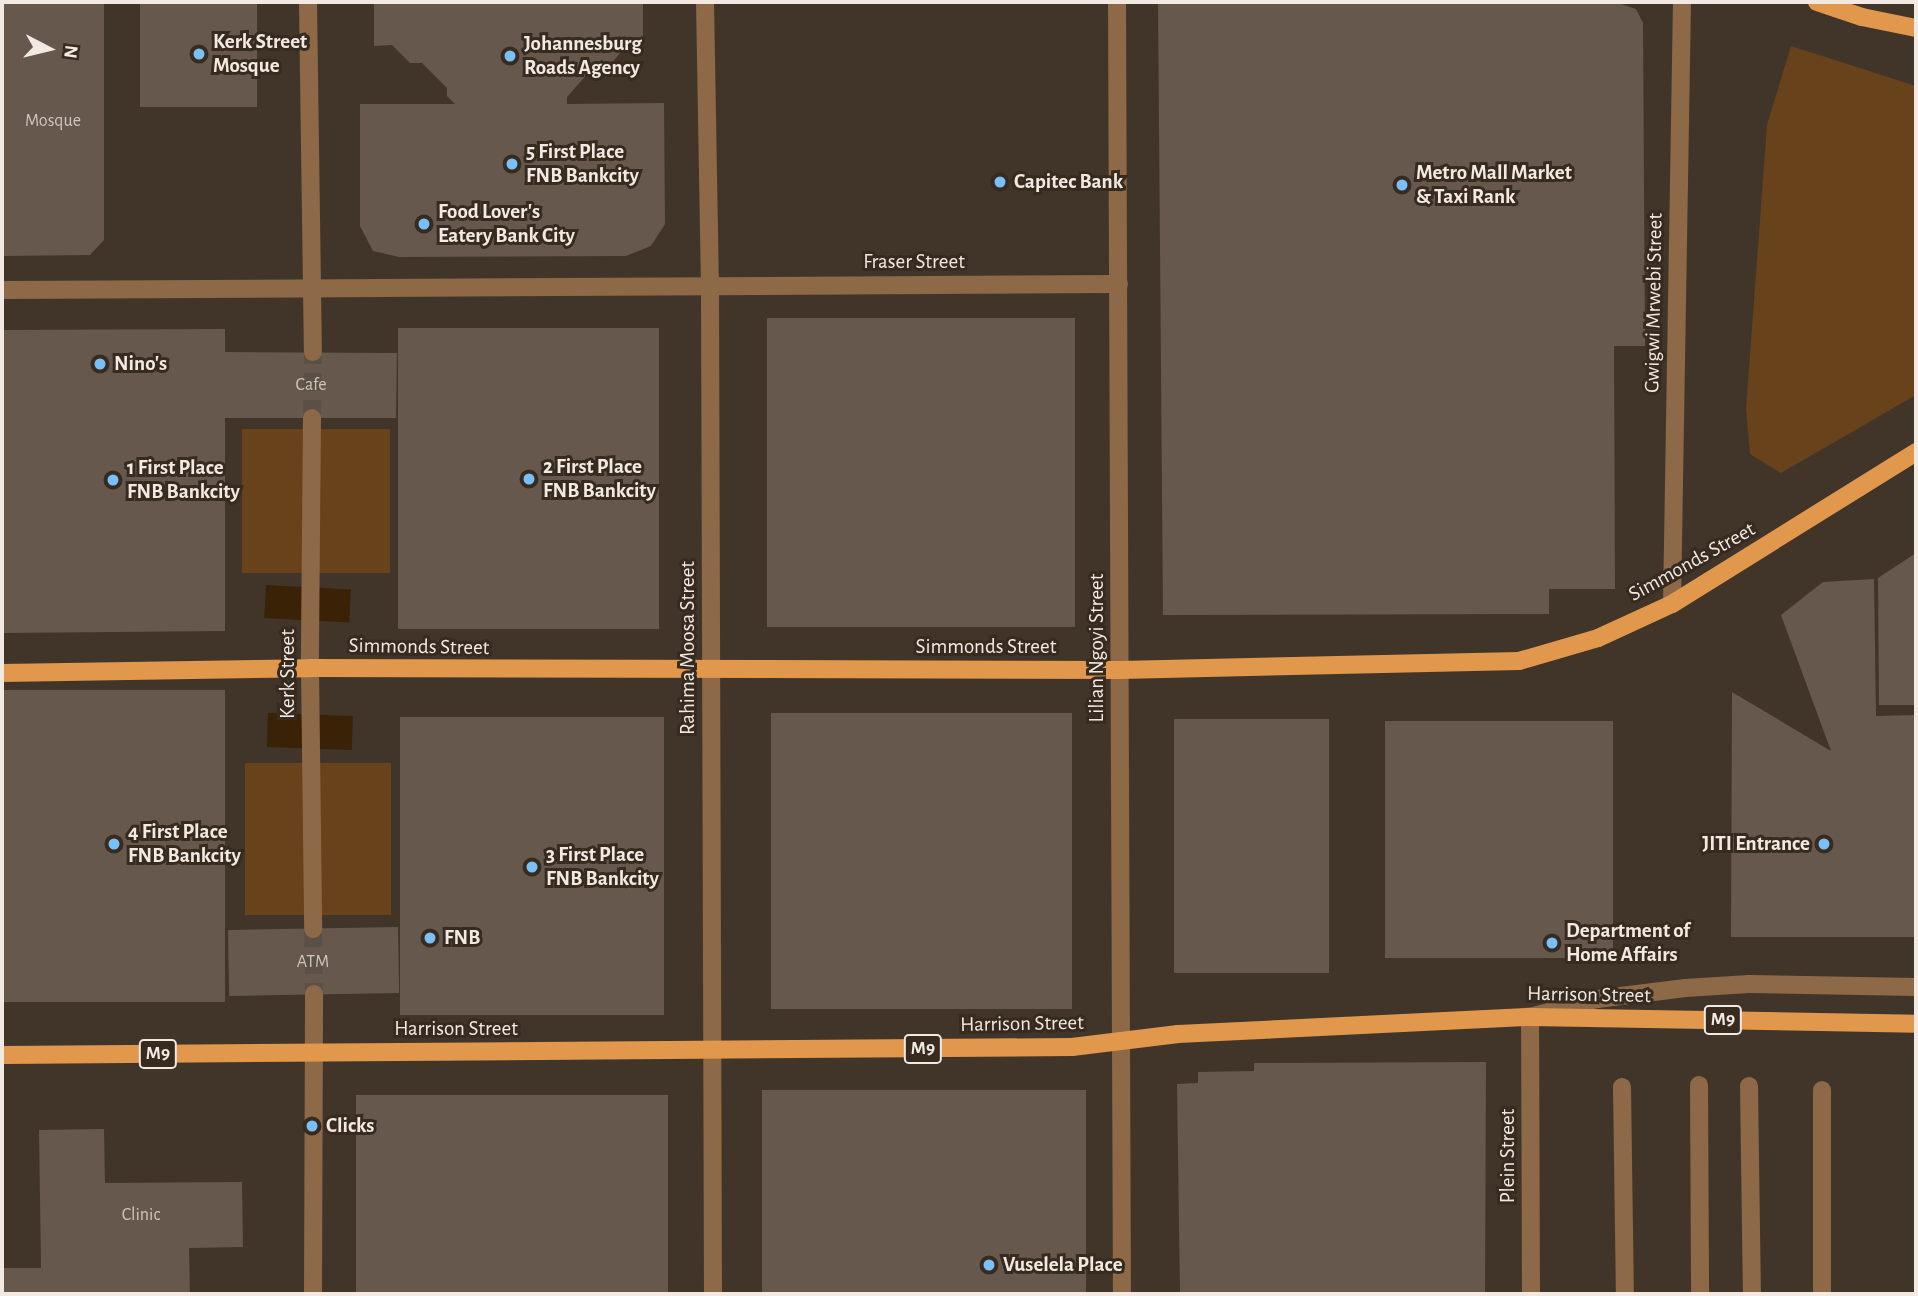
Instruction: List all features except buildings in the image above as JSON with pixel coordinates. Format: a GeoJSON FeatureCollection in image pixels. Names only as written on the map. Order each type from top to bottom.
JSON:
{"type":"FeatureCollection","features":[{"type":"Feature","properties":{"kind":"main road"},"geometry":{"type":"LineString","coordinates":[[1817,2],[1862,17],[1916,41]]}},
{"type":"Feature","properties":{"kind":"main road"},"geometry":{"type":"LineString","coordinates":[[1862,17],[1916,28]]}},
{"type":"Feature","properties":{"kind":"main road","name":"Simmonds Street"},"geometry":{"type":"LineString","coordinates":[[2,673],[310,668],[1120,670],[1518,661],[1598,638],[1672,604],[1916,452]]}},
{"type":"Feature","properties":{"kind":"main road","name":"Harrison Street"},"geometry":{"type":"LineString","coordinates":[[2,1055],[1072,1047],[1178,1034],[1530,1017],[1916,1024]]}},
{"type":"Feature","properties":{"kind":"street"},"geometry":{"type":"LineString","coordinates":[[308,2],[313,352]]}},
{"type":"Feature","properties":{"kind":"street","name":"Rahima Moosa Street"},"geometry":{"type":"LineString","coordinates":[[705,2],[710,286],[713,1294]]}},
{"type":"Feature","properties":{"kind":"street","name":"Lilian Ngoyi Street"},"geometry":{"type":"LineString","coordinates":[[1117,2],[1122,1294]]}},
{"type":"Feature","properties":{"kind":"street","name":"Gwigwi Mrwebi Street"},"geometry":{"type":"LineString","coordinates":[[1672,604],[1682,2]]}},
{"type":"Feature","properties":{"kind":"street","name":"Fraser Street"},"geometry":{"type":"LineString","coordinates":[[2,290],[1119,284]]}},
{"type":"Feature","properties":{"kind":"street","name":"Kerk Street"},"geometry":{"type":"LineString","coordinates":[[312,418],[310,668],[313,929]]}},
{"type":"Feature","properties":{"kind":"street"},"geometry":{"type":"LineString","coordinates":[[1530,1017],[1597,999],[1685,988],[1749,985],[1916,987]]}},
{"type":"Feature","properties":{"kind":"street"},"geometry":{"type":"LineString","coordinates":[[313,1294],[314,994]]}},
{"type":"Feature","properties":{"kind":"street","name":"Plein Street"},"geometry":{"type":"LineString","coordinates":[[1530,1017],[1531,1294]]}},
{"type":"Feature","properties":{"kind":"street"},"geometry":{"type":"LineString","coordinates":[[1699,1085],[1700,1294]]}},
{"type":"Feature","properties":{"kind":"street"},"geometry":{"type":"LineString","coordinates":[[1749,1086],[1752,1294]]}},
{"type":"Feature","properties":{"kind":"street"},"geometry":{"type":"LineString","coordinates":[[1622,1087],[1625,1294]]}},
{"type":"Feature","properties":{"kind":"street"},"geometry":{"type":"LineString","coordinates":[[1822,1090],[1822,1294]]}},
{"type":"Feature","properties":{"kind":"shaded area"},"geometry":{"type":"Polygon","coordinates":[[[1791,46],[1916,86],[1916,395],[1781,473],[1750,454],[1746,409],[1767,125],[1791,46]]]}},
{"type":"Feature","properties":{"kind":"shaded area"},"geometry":{"type":"Polygon","coordinates":[[[242,429],[390,429],[390,573],[242,573],[242,429]]]}},
{"type":"Feature","properties":{"kind":"shaded area"},"geometry":{"type":"Polygon","coordinates":[[[266,585],[351,589],[349,622],[264,618],[266,585]]]}},
{"type":"Feature","properties":{"kind":"shaded area"},"geometry":{"type":"Polygon","coordinates":[[[268,713],[353,716],[352,750],[267,747],[268,713]]]}},
{"type":"Feature","properties":{"kind":"shaded area"},"geometry":{"type":"Polygon","coordinates":[[[245,763],[391,763],[391,915],[245,915],[245,763]]]}},
{"type":"Feature","properties":{"kind":"tunnel"},"geometry":{"type":"LineString","coordinates":[[312,418],[313,352]]}},
{"type":"Feature","properties":{"kind":"tunnel"},"geometry":{"type":"LineString","coordinates":[[313,929],[314,994]]}},
{"type":"Feature","properties":{"kind":"place","name":"Kerk Street Mosque"},"geometry":{"type":"Point","coordinates":[199,54]}},
{"type":"Feature","properties":{"kind":"place","name":"Johannesburg Roads Agency"},"geometry":{"type":"Point","coordinates":[510,56]}},
{"type":"Feature","properties":{"kind":"place","name":"5 First Place FNB Bankcity"},"geometry":{"type":"Point","coordinates":[512,164]}},
{"type":"Feature","properties":{"kind":"place","name":"Capitec Bank"},"geometry":{"type":"Point","coordinates":[1000,182]}},
{"type":"Feature","properties":{"kind":"place","name":"Metro Mall Market & Taxi Rank"},"geometry":{"type":"Point","coordinates":[1402,185]}},
{"type":"Feature","properties":{"kind":"place","name":"Food Lover's Eatery Bank City"},"geometry":{"type":"Point","coordinates":[424,224]}},
{"type":"Feature","properties":{"kind":"place","name":"Nino's"},"geometry":{"type":"Point","coordinates":[100,364]}},
{"type":"Feature","properties":{"kind":"place","name":"2 First Place FNB Bankcity"},"geometry":{"type":"Point","coordinates":[529,479]}},
{"type":"Feature","properties":{"kind":"place","name":"1 First Place FNB Bankcity"},"geometry":{"type":"Point","coordinates":[113,480]}},
{"type":"Feature","properties":{"kind":"place","name":"4 First Place FNB Bankcity"},"geometry":{"type":"Point","coordinates":[114,844]}},
{"type":"Feature","properties":{"kind":"place","name":"JITI Entrance"},"geometry":{"type":"Point","coordinates":[1824,844]}},
{"type":"Feature","properties":{"kind":"place","name":"3 First Place FNB Bankcity"},"geometry":{"type":"Point","coordinates":[532,867]}},
{"type":"Feature","properties":{"kind":"place","name":"FNB"},"geometry":{"type":"Point","coordinates":[430,938]}},
{"type":"Feature","properties":{"kind":"place","name":"Department of Home Affairs"},"geometry":{"type":"Point","coordinates":[1552,943]}},
{"type":"Feature","properties":{"kind":"place","name":"Clicks"},"geometry":{"type":"Point","coordinates":[312,1126]}},
{"type":"Feature","properties":{"kind":"place","name":"Vuselela Place"},"geometry":{"type":"Point","coordinates":[989,1265]}}]}
